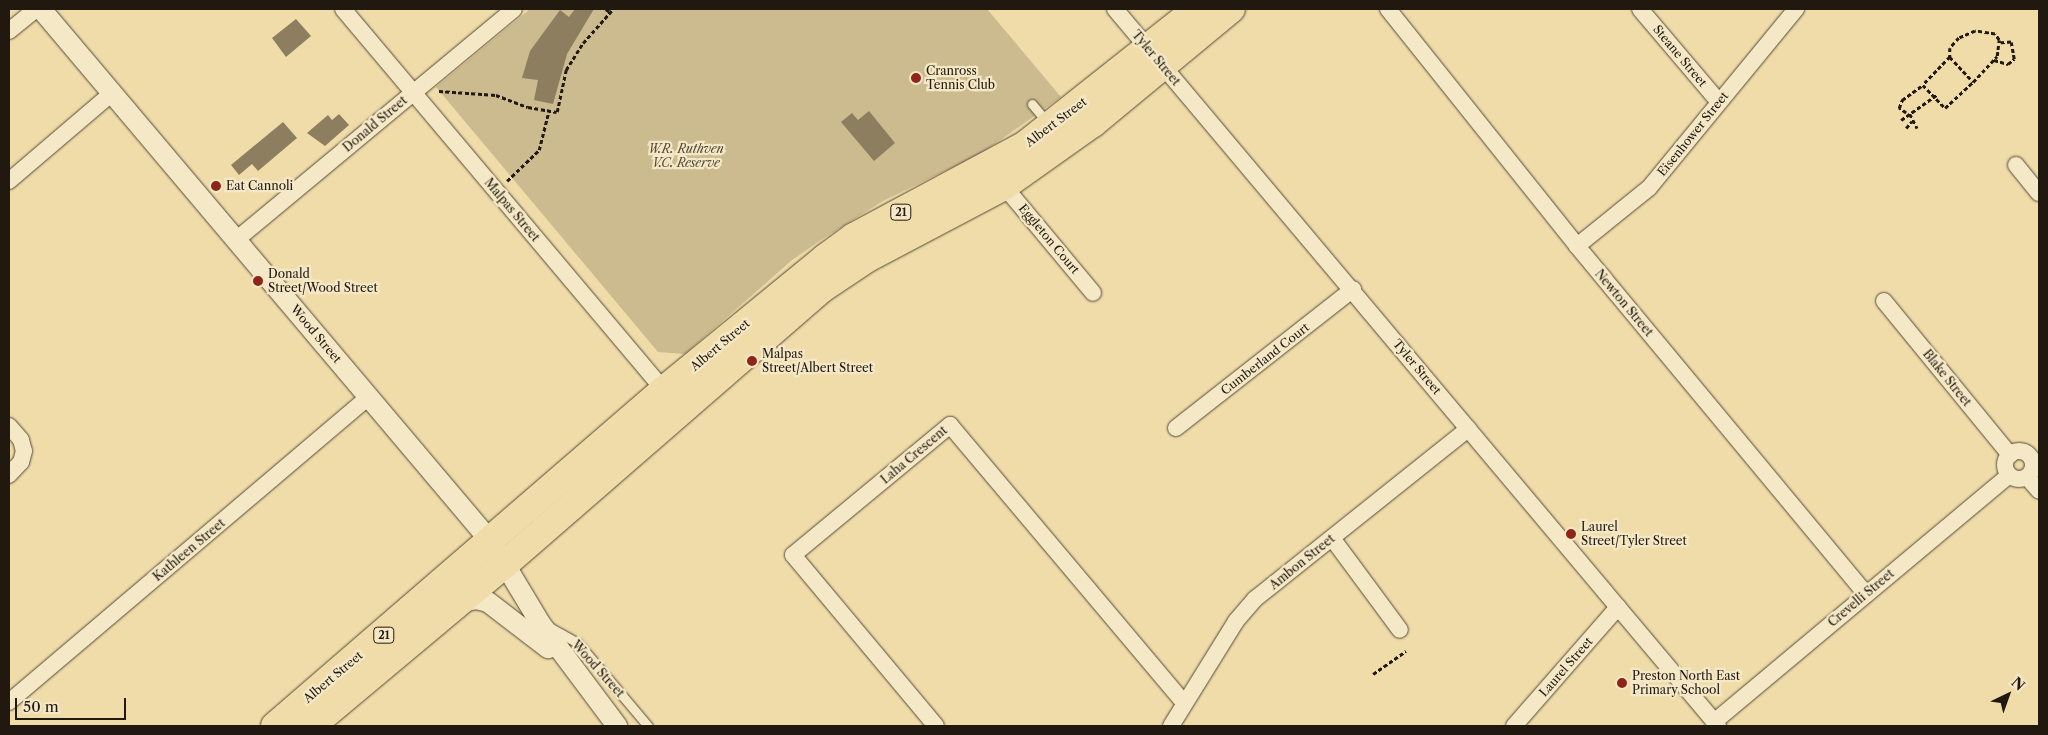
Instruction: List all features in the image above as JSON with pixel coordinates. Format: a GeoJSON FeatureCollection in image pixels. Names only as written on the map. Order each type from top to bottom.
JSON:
{"type":"FeatureCollection","features":[{"type":"Feature","properties":{"kind":"highway","name":"Albert Street"},"geometry":{"type":"LineString","coordinates":[[860,248],[1004,186],[1093,123],[1197,9]]}},
{"type":"Feature","properties":{"kind":"highway","name":"Albert Street"},"geometry":{"type":"LineString","coordinates":[[275,726],[499,553],[673,401],[860,248],[1024,146],[1154,57],[1231,9]]}},
{"type":"Feature","properties":{"kind":"highway","name":"Albert Street"},"geometry":{"type":"LineString","coordinates":[[311,726],[456,603],[499,553]]}},
{"type":"Feature","properties":{"kind":"street"},"geometry":{"type":"LineString","coordinates":[[9,31],[36,9]]}},
{"type":"Feature","properties":{"kind":"street","name":"Wood Street"},"geometry":{"type":"LineString","coordinates":[[41,9],[499,553],[540,622],[611,724]]}},
{"type":"Feature","properties":{"kind":"street","name":"Malpas Street"},"geometry":{"type":"LineString","coordinates":[[342,9],[673,401]]}},
{"type":"Feature","properties":{"kind":"street","name":"Donald Street"},"geometry":{"type":"LineString","coordinates":[[236,240],[514,9]]}},
{"type":"Feature","properties":{"kind":"street","name":"Tyler Street"},"geometry":{"type":"LineString","coordinates":[[1115,9],[1353,289],[1716,724]]}},
{"type":"Feature","properties":{"kind":"street","name":"Newton Street"},"geometry":{"type":"LineString","coordinates":[[1388,9],[1577,246],[1866,594]]}},
{"type":"Feature","properties":{"kind":"street","name":"Steane Street"},"geometry":{"type":"LineString","coordinates":[[1640,9],[1719,102]]}},
{"type":"Feature","properties":{"kind":"street","name":"Eisenhower Street"},"geometry":{"type":"LineString","coordinates":[[1577,246],[1649,188],[1796,9]]}},
{"type":"Feature","properties":{"kind":"street"},"geometry":{"type":"LineString","coordinates":[[9,181],[112,93]]}},
{"type":"Feature","properties":{"kind":"street"},"geometry":{"type":"LineString","coordinates":[[2016,165],[2039,193]]}},
{"type":"Feature","properties":{"kind":"street","name":"Eggleton Court"},"geometry":{"type":"LineString","coordinates":[[1004,186],[1093,293]]}},
{"type":"Feature","properties":{"kind":"street","name":"Cumberland Court"},"geometry":{"type":"LineString","coordinates":[[1176,428],[1353,289]]}},
{"type":"Feature","properties":{"kind":"street","name":"Blake Street"},"geometry":{"type":"LineString","coordinates":[[1884,301],[2010,455]]}},
{"type":"Feature","properties":{"kind":"street","name":"Kathleen Street"},"geometry":{"type":"LineString","coordinates":[[9,702],[369,397]]}},
{"type":"Feature","properties":{"kind":"street","name":"Laha Crescent"},"geometry":{"type":"LineString","coordinates":[[936,726],[793,555],[950,425],[1184,703]]}},
{"type":"Feature","properties":{"kind":"street"},"geometry":{"type":"LineString","coordinates":[[9,426],[21,440],[24,451],[21,462],[9,475]]}},
{"type":"Feature","properties":{"kind":"street","name":"Ambon Street"},"geometry":{"type":"LineString","coordinates":[[1170,726],[1245,610],[1468,429]]}},
{"type":"Feature","properties":{"kind":"street"},"geometry":{"type":"LineString","coordinates":[[2018,452],[2035,454],[2033,465],[2027,477],[2020,479],[2008,475],[2005,466],[2010,455],[2018,452]]}},
{"type":"Feature","properties":{"kind":"street","name":"Crevelli Street"},"geometry":{"type":"LineString","coordinates":[[1716,724],[1866,594],[2008,475]]}},
{"type":"Feature","properties":{"kind":"street"},"geometry":{"type":"LineString","coordinates":[[2027,477],[2039,491]]}},
{"type":"Feature","properties":{"kind":"street"},"geometry":{"type":"LineString","coordinates":[[1332,538],[1400,630]]}},
{"type":"Feature","properties":{"kind":"street"},"geometry":{"type":"LineString","coordinates":[[456,603],[476,599],[488,602],[569,665]]}},
{"type":"Feature","properties":{"kind":"street","name":"Laurel Street"},"geometry":{"type":"LineString","coordinates":[[1514,726],[1618,607]]}},
{"type":"Feature","properties":{"kind":"lane"},"geometry":{"type":"LineString","coordinates":[[1032,104],[1052,127]]}},
{"type":"Feature","properties":{"kind":"lane","name":"Wood Street"},"geometry":{"type":"LineString","coordinates":[[540,622],[578,643],[648,726]]}},
{"type":"Feature","properties":{"kind":"path"},"geometry":{"type":"LineString","coordinates":[[606,9],[610,12]]}},
{"type":"Feature","properties":{"kind":"path"},"geometry":{"type":"LineString","coordinates":[[432,90],[496,95],[528,108],[557,112],[566,70],[583,43],[613,9]]}},
{"type":"Feature","properties":{"kind":"path"},"geometry":{"type":"LineString","coordinates":[[1917,128],[1908,113],[1899,108],[1902,100],[1924,85],[1950,57],[1953,43],[1975,31],[1988,30],[1999,43]]}},
{"type":"Feature","properties":{"kind":"path"},"geometry":{"type":"LineString","coordinates":[[1994,60],[2008,64],[2014,59],[2011,42],[1999,43]]}},
{"type":"Feature","properties":{"kind":"path"},"geometry":{"type":"LineString","coordinates":[[1924,85],[1945,108],[1994,60],[1999,43]]}},
{"type":"Feature","properties":{"kind":"path"},"geometry":{"type":"LineString","coordinates":[[1950,57],[1973,82]]}},
{"type":"Feature","properties":{"kind":"path"},"geometry":{"type":"LineString","coordinates":[[1901,120],[1908,113],[1938,94]]}},
{"type":"Feature","properties":{"kind":"path"},"geometry":{"type":"LineString","coordinates":[[496,191],[539,150],[549,110]]}},
{"type":"Feature","properties":{"kind":"path"},"geometry":{"type":"LineString","coordinates":[[1906,128],[1912,121]]}},
{"type":"Feature","properties":{"kind":"path"},"geometry":{"type":"LineString","coordinates":[[1373,674],[1406,651]]}},
{"type":"Feature","properties":{"kind":"green space","name":"W.R. Ruthven V.C. Reserve"},"geometry":{"type":"Polygon","coordinates":[[[530,9],[987,9],[1061,97],[982,153],[883,201],[818,242],[791,261],[685,354],[658,352],[436,87],[530,9]]]}},
{"type":"Feature","properties":{"kind":"building"},"geometry":{"type":"Polygon","coordinates":[[[575,9],[594,9],[567,54],[553,104],[534,100],[538,80],[522,78],[530,51],[560,10],[569,17],[575,9]]]}},
{"type":"Feature","properties":{"kind":"building"},"geometry":{"type":"Polygon","coordinates":[[[296,19],[311,36],[286,57],[272,38],[296,19]]]}},
{"type":"Feature","properties":{"kind":"building"},"geometry":{"type":"Polygon","coordinates":[[[869,111],[895,143],[874,161],[841,122],[852,113],[858,120],[869,111]]]}},
{"type":"Feature","properties":{"kind":"building"},"geometry":{"type":"Polygon","coordinates":[[[339,114],[349,125],[325,146],[307,133],[328,115],[332,120],[339,114]]]}},
{"type":"Feature","properties":{"kind":"building"},"geometry":{"type":"Polygon","coordinates":[[[283,122],[297,138],[258,171],[252,164],[239,175],[231,165],[283,122]]]}},
{"type":"Feature","properties":{"kind":"place","name":"Cranross Tennis Club"},"geometry":{"type":"Point","coordinates":[916,78]}},
{"type":"Feature","properties":{"kind":"place","name":"Eat Cannoli"},"geometry":{"type":"Point","coordinates":[216,186]}},
{"type":"Feature","properties":{"kind":"place","name":"Donald Street/Wood Street"},"geometry":{"type":"Point","coordinates":[258,281]}},
{"type":"Feature","properties":{"kind":"place","name":"Malpas Street/Albert Street"},"geometry":{"type":"Point","coordinates":[752,361]}},
{"type":"Feature","properties":{"kind":"place","name":"Laurel Street/Tyler Street"},"geometry":{"type":"Point","coordinates":[1571,534]}},
{"type":"Feature","properties":{"kind":"place","name":"Preston North East Primary School"},"geometry":{"type":"Point","coordinates":[1622,683]}}]}
